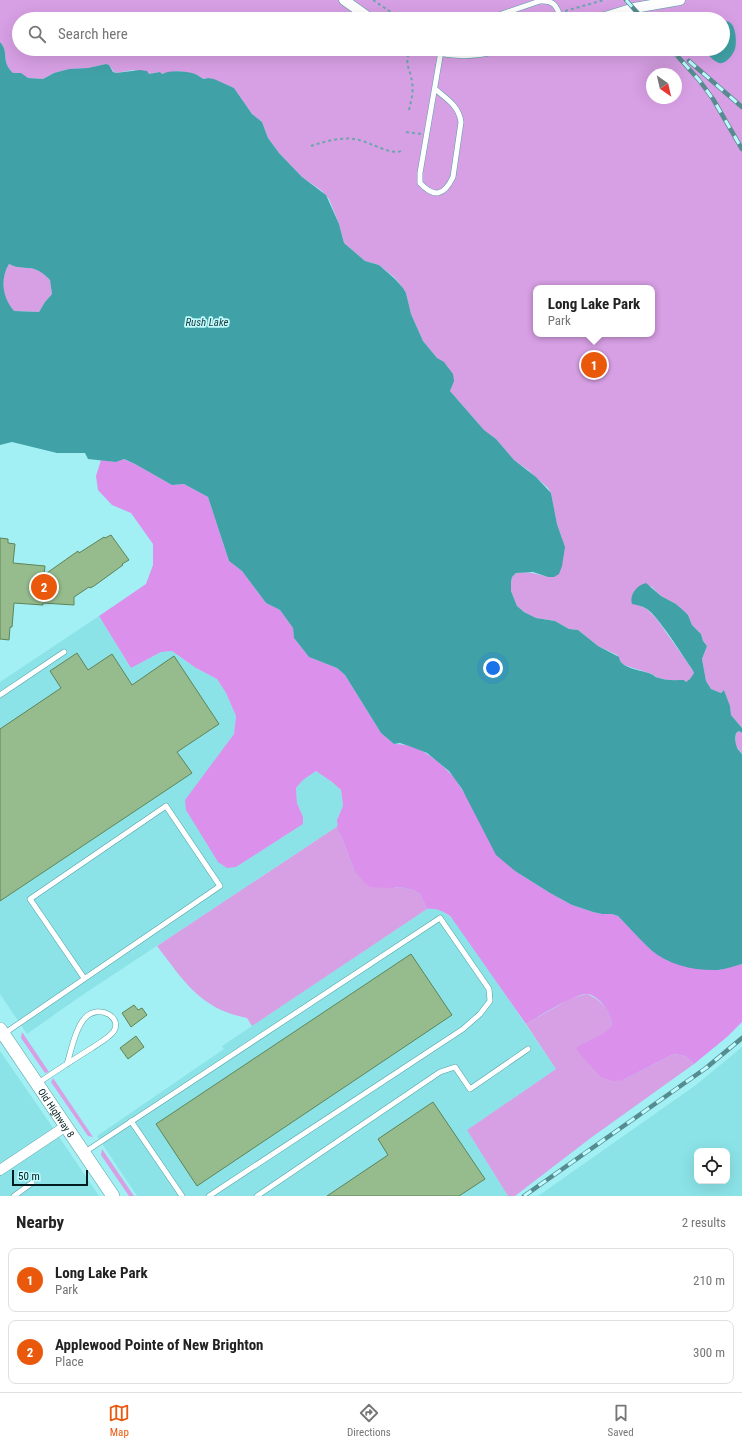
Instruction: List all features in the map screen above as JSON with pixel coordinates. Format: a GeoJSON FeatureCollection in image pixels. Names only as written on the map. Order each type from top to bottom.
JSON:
{"type":"FeatureCollection","features":[{"type":"Feature","properties":{"kind":"street"},"geometry":{"type":"LineString","coordinates":[[344,0],[361,12]]}},
{"type":"Feature","properties":{"kind":"street"},"geometry":{"type":"LineString","coordinates":[[621,12],[634,8],[680,0]]}},
{"type":"Feature","properties":{"kind":"street","name":"Old Highway 8"},"geometry":{"type":"LineString","coordinates":[[2,1031],[84,1153],[110,1195]]}},
{"type":"Feature","properties":{"kind":"street"},"geometry":{"type":"LineString","coordinates":[[0,1170],[66,1126]]}},
{"type":"Feature","properties":{"kind":"lane"},"geometry":{"type":"LineString","coordinates":[[509,12],[547,0],[553,3],[558,12]]}},
{"type":"Feature","properties":{"kind":"lane"},"geometry":{"type":"LineString","coordinates":[[435,89],[456,107],[460,114],[461,122],[453,178],[444,190],[435,194],[427,191],[420,183],[420,173],[435,89],[436,56]]}},
{"type":"Feature","properties":{"kind":"lane"},"geometry":{"type":"LineString","coordinates":[[0,696],[64,652]]}},
{"type":"Feature","properties":{"kind":"lane"},"geometry":{"type":"LineString","coordinates":[[2,1031],[84,978],[220,886],[166,806],[30,899],[84,978]]}},
{"type":"Feature","properties":{"kind":"lane"},"geometry":{"type":"LineString","coordinates":[[84,1153],[440,918],[489,989],[490,1001],[487,1006],[463,1029],[209,1196]]}},
{"type":"Feature","properties":{"kind":"lane"},"geometry":{"type":"LineString","coordinates":[[37,1083],[67,1064],[108,1037],[114,1031],[115,1026],[114,1022],[107,1013],[102,1011],[95,1012],[87,1016],[80,1025],[67,1064]]}},
{"type":"Feature","properties":{"kind":"lane"},"geometry":{"type":"LineString","coordinates":[[257,1196],[440,1072],[455,1067],[470,1089],[528,1049]]}},
{"type":"Feature","properties":{"kind":"lane"},"geometry":{"type":"LineString","coordinates":[[131,1121],[182,1196]]}},
{"type":"Feature","properties":{"kind":"lane"},"geometry":{"type":"LineString","coordinates":[[14,1196],[32,1183]]}},
{"type":"Feature","properties":{"kind":"path"},"geometry":{"type":"LineString","coordinates":[[373,0],[391,12]]}},
{"type":"Feature","properties":{"kind":"path"},"geometry":{"type":"LineString","coordinates":[[562,12],[604,0]]}},
{"type":"Feature","properties":{"kind":"path"},"geometry":{"type":"LineString","coordinates":[[407,56],[406,60],[412,82],[412,95],[409,110]]}},
{"type":"Feature","properties":{"kind":"path"},"geometry":{"type":"LineString","coordinates":[[406,132],[426,135]]}},
{"type":"Feature","properties":{"kind":"path"},"geometry":{"type":"LineString","coordinates":[[311,146],[326,141],[346,138],[359,140],[394,152],[401,152],[403,150]]}},
{"type":"Feature","properties":{"kind":"shaded area"},"geometry":{"type":"Polygon","coordinates":[[[0,0],[742,0],[742,728],[731,715],[730,706],[724,690],[721,693],[711,689],[706,681],[702,659],[707,646],[703,641],[701,634],[692,625],[688,615],[676,604],[661,596],[651,586],[638,605],[647,609],[656,618],[692,669],[694,673],[690,680],[686,682],[684,680],[673,681],[658,678],[652,674],[622,664],[617,655],[598,646],[578,630],[569,629],[555,621],[536,618],[524,612],[517,606],[511,591],[512,577],[516,573],[525,572],[548,577],[562,538],[557,524],[551,493],[548,488],[528,470],[514,460],[496,439],[484,430],[450,391],[452,386],[448,367],[437,358],[423,341],[411,314],[406,293],[403,288],[395,278],[379,265],[365,261],[344,243],[339,224],[329,199],[322,191],[302,177],[279,153],[268,138],[262,122],[252,114],[234,88],[208,78],[204,79],[197,75],[179,71],[150,74],[133,70],[116,73],[109,65],[106,64],[88,68],[69,69],[54,73],[43,79],[28,78],[13,73],[7,64],[4,50],[0,42],[0,0]]]}},
{"type":"Feature","properties":{"kind":"shaded area"},"geometry":{"type":"Polygon","coordinates":[[[9,264],[37,270],[50,280],[52,294],[39,312],[14,311],[6,299],[3,282],[9,264]]]}},
{"type":"Feature","properties":{"kind":"shaded area"},"geometry":{"type":"Polygon","coordinates":[[[123,459],[135,464],[172,485],[184,484],[208,497],[229,561],[242,571],[266,603],[280,610],[293,628],[294,638],[309,657],[337,668],[345,675],[381,733],[394,744],[403,744],[428,754],[449,772],[515,871],[572,905],[593,912],[618,916],[651,950],[666,960],[683,966],[719,970],[742,964],[742,1022],[727,1037],[694,1064],[685,1056],[674,1054],[623,1080],[613,1081],[601,1077],[576,1048],[603,1034],[612,1025],[609,1014],[602,1003],[597,998],[590,995],[580,995],[556,1006],[526,1024],[451,917],[440,910],[427,909],[420,894],[413,890],[400,887],[370,887],[354,870],[338,831],[337,820],[343,806],[341,790],[316,771],[303,780],[296,788],[297,803],[303,817],[303,824],[236,867],[227,868],[218,862],[186,810],[185,800],[234,734],[236,716],[226,693],[217,679],[196,668],[172,651],[161,652],[131,668],[99,616],[146,584],[153,565],[153,544],[131,513],[112,505],[98,490],[96,476],[101,460],[116,462],[123,459]]]}},
{"type":"Feature","properties":{"kind":"shaded area"},"geometry":{"type":"Polygon","coordinates":[[[99,616],[131,668],[161,652],[172,651],[196,668],[217,679],[226,693],[236,716],[234,734],[210,767],[236,867],[303,824],[303,817],[297,803],[296,788],[303,780],[316,771],[341,790],[343,806],[337,820],[338,826],[78,998],[27,1034],[0,994],[0,682],[99,616]]]}},
{"type":"Feature","properties":{"kind":"shaded area"},"geometry":{"type":"Polygon","coordinates":[[[739,731],[742,733],[742,754],[735,744],[736,733],[739,731]]]}},
{"type":"Feature","properties":{"kind":"shaded area"},"geometry":{"type":"Polygon","coordinates":[[[338,826],[338,831],[354,870],[393,888],[400,887],[413,890],[420,894],[427,909],[252,1026],[247,1018],[231,1014],[217,1008],[194,992],[157,946],[338,826]]]}},
{"type":"Feature","properties":{"kind":"shaded area"},"geometry":{"type":"Polygon","coordinates":[[[434,908],[443,911],[456,922],[556,1069],[467,1130],[508,1196],[137,1196],[97,1136],[224,1049],[222,1046],[427,909],[434,908]]]}},
{"type":"Feature","properties":{"kind":"shaded area"},"geometry":{"type":"Polygon","coordinates":[[[587,994],[604,1006],[609,1014],[612,1025],[603,1035],[584,1043],[623,1080],[674,1054],[685,1056],[694,1064],[592,1137],[515,1196],[508,1196],[467,1130],[556,1069],[526,1024],[571,998],[587,994]]]}},
{"type":"Feature","properties":{"kind":"shaded area"},"geometry":{"type":"Polygon","coordinates":[[[22,1032],[49,1072],[45,1073],[21,1038],[22,1032]]]}},
{"type":"Feature","properties":{"kind":"shaded area"},"geometry":{"type":"Polygon","coordinates":[[[742,1047],[742,1196],[538,1196],[696,1085],[742,1047]]]}},
{"type":"Feature","properties":{"kind":"shaded area"},"geometry":{"type":"Polygon","coordinates":[[[0,1051],[49,1122],[99,1196],[0,1196],[0,1051]]]}},
{"type":"Feature","properties":{"kind":"shaded area"},"geometry":{"type":"Polygon","coordinates":[[[53,1078],[93,1137],[88,1136],[51,1082],[53,1078]]]}},
{"type":"Feature","properties":{"kind":"shaded area"},"geometry":{"type":"Polygon","coordinates":[[[102,1149],[134,1196],[129,1196],[101,1155],[102,1149]]]}},
{"type":"Feature","properties":{"kind":"water"},"geometry":{"type":"Polygon","coordinates":[[[730,23],[733,26],[736,38],[736,46],[734,51],[730,57],[725,62],[720,63],[713,60],[709,56],[730,56],[730,23]]]}},
{"type":"Feature","properties":{"kind":"water","name":"Rush Lake"},"geometry":{"type":"Polygon","coordinates":[[[0,42],[3,46],[9,68],[13,73],[21,73],[28,78],[43,79],[54,73],[69,69],[88,68],[106,64],[109,65],[113,72],[116,73],[140,70],[147,71],[149,74],[160,72],[162,74],[174,71],[187,72],[204,79],[214,79],[234,88],[252,114],[262,122],[268,138],[279,153],[302,177],[326,195],[339,224],[344,243],[365,261],[379,265],[403,288],[406,293],[411,314],[423,341],[437,358],[444,362],[453,374],[454,381],[450,391],[484,430],[496,439],[514,460],[536,477],[551,493],[557,524],[565,547],[562,566],[559,574],[554,577],[548,577],[533,572],[516,573],[512,577],[511,591],[517,606],[524,612],[536,618],[555,621],[569,629],[578,630],[598,646],[619,657],[620,661],[627,667],[652,674],[657,678],[665,680],[684,680],[686,682],[694,673],[652,613],[643,607],[632,604],[631,601],[634,591],[646,583],[661,596],[676,604],[684,611],[688,615],[692,625],[701,634],[703,641],[707,646],[702,659],[706,681],[711,689],[721,693],[724,690],[730,706],[731,715],[742,728],[742,733],[739,731],[736,733],[735,742],[742,754],[742,964],[721,970],[709,970],[682,966],[665,960],[642,942],[618,916],[593,912],[572,905],[515,871],[496,855],[462,789],[449,771],[427,753],[400,743],[394,744],[381,733],[345,675],[337,668],[309,657],[294,638],[293,628],[280,610],[266,603],[242,571],[229,561],[208,497],[184,484],[172,485],[124,459],[116,462],[88,459],[85,453],[57,453],[12,442],[0,445],[0,42]],[[9,264],[3,282],[5,294],[10,306],[14,311],[39,312],[52,294],[50,280],[37,270],[9,264]]]}},
{"type":"Feature","properties":{"kind":"building"},"geometry":{"type":"Polygon","coordinates":[[[111,535],[129,560],[94,586],[89,587],[74,597],[74,605],[14,603],[12,627],[10,627],[9,640],[0,639],[0,538],[8,539],[8,543],[15,544],[13,563],[45,566],[44,575],[78,551],[79,553],[104,537],[105,538],[111,535]]]}},
{"type":"Feature","properties":{"kind":"building"},"geometry":{"type":"Polygon","coordinates":[[[77,653],[88,670],[112,654],[132,685],[174,656],[219,724],[177,752],[192,773],[0,901],[0,729],[61,688],[50,671],[77,653]]]}},
{"type":"Feature","properties":{"kind":"building"},"geometry":{"type":"Polygon","coordinates":[[[411,954],[452,1015],[197,1186],[156,1124],[411,954]]]}},
{"type":"Feature","properties":{"kind":"building"},"geometry":{"type":"Polygon","coordinates":[[[134,1005],[138,1010],[142,1008],[147,1015],[131,1027],[122,1013],[134,1005]]]}},
{"type":"Feature","properties":{"kind":"building"},"geometry":{"type":"Polygon","coordinates":[[[136,1036],[144,1047],[128,1059],[120,1048],[136,1036]]]}},
{"type":"Feature","properties":{"kind":"building"},"geometry":{"type":"Polygon","coordinates":[[[433,1102],[485,1179],[459,1196],[327,1196],[388,1155],[378,1139],[433,1102]]]}},
{"type":"Feature","properties":{"kind":"railway"},"geometry":{"type":"LineString","coordinates":[[626,0],[637,12]]}},
{"type":"Feature","properties":{"kind":"railway"},"geometry":{"type":"LineString","coordinates":[[677,56],[699,80],[713,99],[742,149]]}},
{"type":"Feature","properties":{"kind":"railway"},"geometry":{"type":"LineString","coordinates":[[689,61],[742,107]]}},
{"type":"Feature","properties":{"kind":"railway"},"geometry":{"type":"LineString","coordinates":[[524,1196],[706,1068],[742,1038]]}},
{"type":"Feature","properties":{"kind":"place","name":"Long Lake Park"},"geometry":{"type":"Point","coordinates":[594,365]}},
{"type":"Feature","properties":{"kind":"place","name":"Applewood Pointe of New Brighton"},"geometry":{"type":"Point","coordinates":[44,587]}}]}
